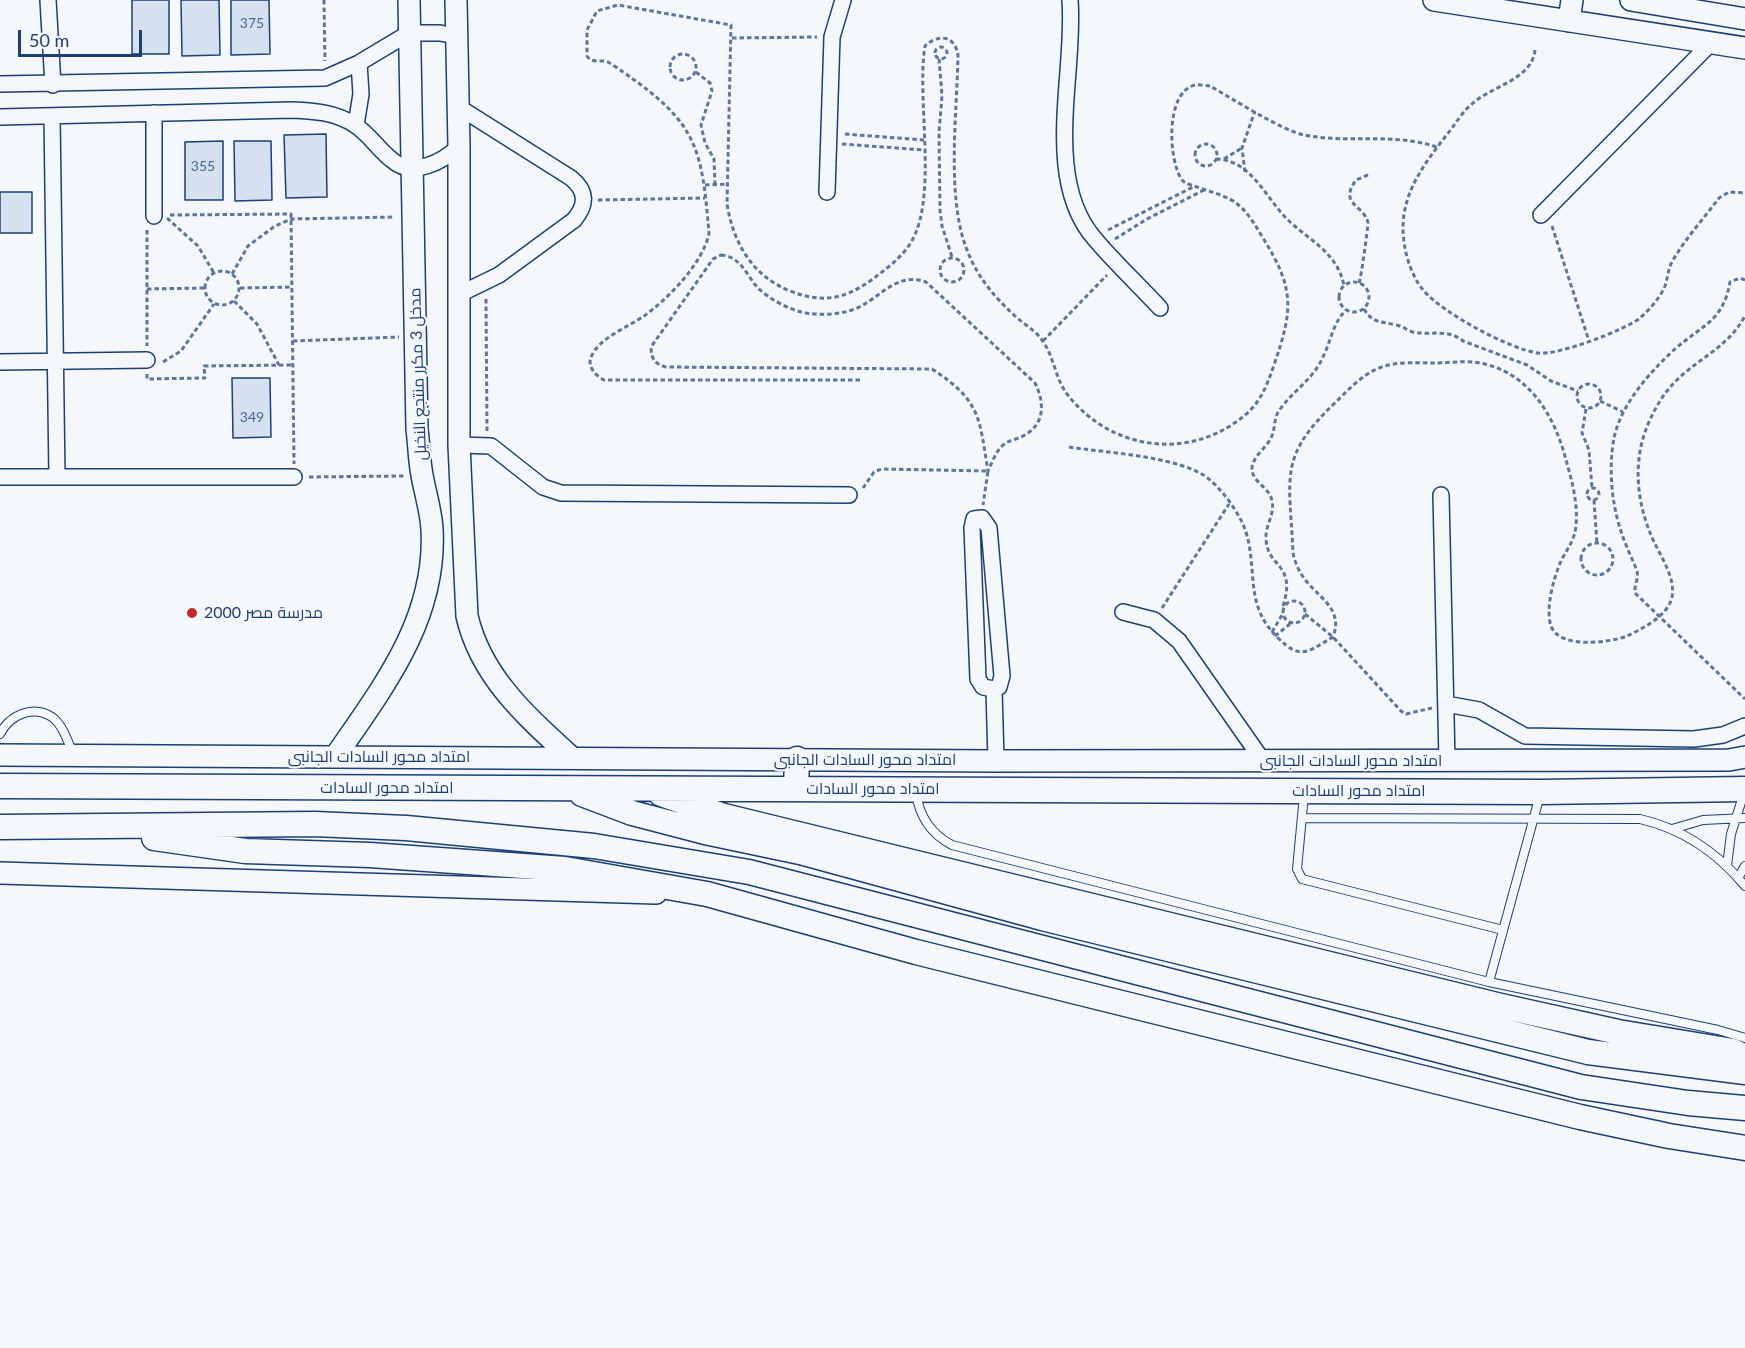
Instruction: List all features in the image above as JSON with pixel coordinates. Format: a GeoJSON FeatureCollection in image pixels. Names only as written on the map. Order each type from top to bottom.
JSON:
{"type":"FeatureCollection","features":[{"type":"Feature","properties":{"kind":"main road"},"geometry":{"type":"LineString","coordinates":[[796,789],[797,759]]}},
{"type":"Feature","properties":{"kind":"main road","name":"امتداد محور السادات"},"geometry":{"type":"LineString","coordinates":[[0,786],[1541,792],[1745,790]]}},
{"type":"Feature","properties":{"kind":"main road"},"geometry":{"type":"LineString","coordinates":[[567,788],[632,813],[705,832],[800,852],[1042,918],[1588,1052],[1745,1072]]}},
{"type":"Feature","properties":{"kind":"main road"},"geometry":{"type":"LineString","coordinates":[[650,789],[724,816],[1501,1006],[1618,1032],[1733,1051],[1745,1057]]}},
{"type":"Feature","properties":{"kind":"main road"},"geometry":{"type":"LineString","coordinates":[[0,827],[315,824],[406,828],[594,846],[749,872],[1581,1087],[1666,1100],[1745,1108]]}},
{"type":"Feature","properties":{"kind":"main road"},"geometry":{"type":"LineString","coordinates":[[84,828],[245,851],[370,855],[565,869],[706,894],[916,952],[1580,1117],[1745,1148]]}},
{"type":"Feature","properties":{"kind":"main road"},"geometry":{"type":"LineString","coordinates":[[1714,1143],[1745,1127]]}},
{"type":"Feature","properties":{"kind":"street"},"geometry":{"type":"LineString","coordinates":[[48,0],[53,85]]}},
{"type":"Feature","properties":{"kind":"street","name":"مدخل 3 مكرر منتجع النخيل"},"geometry":{"type":"LineString","coordinates":[[335,757],[391,676],[415,630],[422,610],[431,552],[430,507],[422,476],[417,429],[409,0]]}},
{"type":"Feature","properties":{"kind":"street"},"geometry":{"type":"LineString","coordinates":[[456,0],[460,294],[459,445],[462,552],[469,625],[489,672],[523,712],[572,758]]}},
{"type":"Feature","properties":{"kind":"street"},"geometry":{"type":"LineString","coordinates":[[827,192],[832,37],[843,0]]}},
{"type":"Feature","properties":{"kind":"street"},"geometry":{"type":"LineString","coordinates":[[1080,0],[1071,7],[1065,118],[1066,156],[1074,202],[1098,242],[1160,308]]}},
{"type":"Feature","properties":{"kind":"street"},"geometry":{"type":"LineString","coordinates":[[1434,0],[1745,48]]}},
{"type":"Feature","properties":{"kind":"street"},"geometry":{"type":"LineString","coordinates":[[1569,21],[1572,0]]}},
{"type":"Feature","properties":{"kind":"street"},"geometry":{"type":"LineString","coordinates":[[1631,0],[1745,19]]}},
{"type":"Feature","properties":{"kind":"street"},"geometry":{"type":"LineString","coordinates":[[0,84],[53,85],[325,78],[359,63],[409,33],[440,33],[456,36]]}},
{"type":"Feature","properties":{"kind":"street"},"geometry":{"type":"LineString","coordinates":[[1541,215],[1712,42]]}},
{"type":"Feature","properties":{"kind":"street"},"geometry":{"type":"LineString","coordinates":[[356,125],[361,94],[359,63]]}},
{"type":"Feature","properties":{"kind":"street"},"geometry":{"type":"LineString","coordinates":[[457,106],[571,178],[580,185],[584,200],[581,212],[574,220],[515,264],[486,282],[460,294]]}},
{"type":"Feature","properties":{"kind":"street"},"geometry":{"type":"LineString","coordinates":[[0,117],[325,112],[356,125],[394,163],[411,167],[438,163],[459,146]]}},
{"type":"Feature","properties":{"kind":"street"},"geometry":{"type":"LineString","coordinates":[[154,114],[154,216]]}},
{"type":"Feature","properties":{"kind":"street"},"geometry":{"type":"LineString","coordinates":[[52,116],[57,477]]}},
{"type":"Feature","properties":{"kind":"street"},"geometry":{"type":"LineString","coordinates":[[0,362],[147,363]]}},
{"type":"Feature","properties":{"kind":"street"},"geometry":{"type":"LineString","coordinates":[[459,445],[490,446],[543,487],[561,493],[849,495]]}},
{"type":"Feature","properties":{"kind":"street"},"geometry":{"type":"LineString","coordinates":[[0,477],[294,477]]}},
{"type":"Feature","properties":{"kind":"street"},"geometry":{"type":"LineString","coordinates":[[1441,495],[1447,761]]}},
{"type":"Feature","properties":{"kind":"street"},"geometry":{"type":"LineString","coordinates":[[982,518],[989,528],[1002,676],[999,687],[994,689],[983,687],[978,679],[972,528],[974,519],[982,518]]}},
{"type":"Feature","properties":{"kind":"street"},"geometry":{"type":"LineString","coordinates":[[431,552],[462,552]]}},
{"type":"Feature","properties":{"kind":"street"},"geometry":{"type":"LineString","coordinates":[[1123,612],[1154,620],[1187,651],[1263,761]]}},
{"type":"Feature","properties":{"kind":"street"},"geometry":{"type":"LineString","coordinates":[[994,689],[996,761]]}},
{"type":"Feature","properties":{"kind":"street"},"geometry":{"type":"LineString","coordinates":[[1446,704],[1479,710],[1525,736],[1694,739],[1723,735],[1745,726]]}},
{"type":"Feature","properties":{"kind":"street","name":"امتداد محور السادات الجانبى"},"geometry":{"type":"LineString","coordinates":[[0,755],[996,761],[1447,761],[1737,758]]}},
{"type":"Feature","properties":{"kind":"street"},"geometry":{"type":"LineString","coordinates":[[0,873],[706,894]]}},
{"type":"Feature","properties":{"kind":"lane"},"geometry":{"type":"LineString","coordinates":[[0,734],[11,718],[18,714],[42,713],[57,723],[74,756]]}},
{"type":"Feature","properties":{"kind":"lane"},"geometry":{"type":"LineString","coordinates":[[915,789],[925,821],[940,838],[952,845],[1489,982],[1718,1030],[1745,1038]]}},
{"type":"Feature","properties":{"kind":"lane"},"geometry":{"type":"LineString","coordinates":[[1727,866],[1734,818],[1745,790]]}},
{"type":"Feature","properties":{"kind":"lane"},"geometry":{"type":"LineString","coordinates":[[1304,791],[1297,869],[1306,882],[1503,930]]}},
{"type":"Feature","properties":{"kind":"lane"},"geometry":{"type":"LineString","coordinates":[[1489,982],[1541,792]]}},
{"type":"Feature","properties":{"kind":"lane"},"geometry":{"type":"LineString","coordinates":[[1302,818],[1624,818],[1672,829],[1702,845],[1727,866],[1745,886]]}},
{"type":"Feature","properties":{"kind":"lane"},"geometry":{"type":"LineString","coordinates":[[1672,829],[1703,820],[1745,819]]}},
{"type":"Feature","properties":{"kind":"lane"},"geometry":{"type":"LineString","coordinates":[[1738,878],[1745,867]]}},
{"type":"Feature","properties":{"kind":"path"},"geometry":{"type":"LineString","coordinates":[[324,0],[325,78]]}},
{"type":"Feature","properties":{"kind":"path"},"geometry":{"type":"LineString","coordinates":[[860,380],[604,380],[595,375],[590,365],[591,355],[611,337],[645,315],[675,287],[703,250],[709,234],[701,160],[691,136],[676,115],[623,72],[607,62],[589,59],[587,30],[597,11],[618,5],[731,25],[727,204],[730,224],[749,261],[781,287],[800,295],[838,298],[860,288],[878,275],[910,243],[923,208],[925,46],[933,39],[942,37],[951,40],[958,55],[956,185],[962,234],[982,282],[991,294],[1043,340],[1056,375],[1067,395],[1090,417],[1118,434],[1143,444],[1189,444],[1211,437],[1232,426],[1264,393],[1287,326],[1289,305],[1286,283],[1279,262],[1246,212],[1229,198],[1181,179],[1173,147],[1173,115],[1176,102],[1184,92],[1195,85],[1210,86],[1303,134],[1353,139],[1396,138],[1437,147]]}},
{"type":"Feature","properties":{"kind":"path"},"geometry":{"type":"LineString","coordinates":[[732,38],[832,37]]}},
{"type":"Feature","properties":{"kind":"path"},"geometry":{"type":"LineString","coordinates":[[939,58],[947,54],[942,47],[942,37]]}},
{"type":"Feature","properties":{"kind":"path"},"geometry":{"type":"LineString","coordinates":[[942,47],[936,50],[939,58],[942,96],[939,132],[940,210],[942,226],[952,257],[962,262],[964,272],[958,281],[952,282],[943,277],[940,267],[947,258],[952,257]]}},
{"type":"Feature","properties":{"kind":"path"},"geometry":{"type":"LineString","coordinates":[[1535,50],[1534,58],[1526,70],[1472,104],[1423,165],[1405,205],[1403,228],[1405,250],[1412,272],[1424,291],[1446,310],[1481,331],[1537,353],[1554,353],[1589,341],[1639,319],[1658,299],[1672,260],[1719,198],[1729,192],[1745,193]]}},
{"type":"Feature","properties":{"kind":"path"},"geometry":{"type":"LineString","coordinates":[[696,72],[689,79],[679,80],[671,75],[669,65],[679,54],[688,55],[695,62],[696,72],[710,83],[712,91],[701,125],[705,143],[714,159],[716,185]]}},
{"type":"Feature","properties":{"kind":"path"},"geometry":{"type":"LineString","coordinates":[[1245,172],[1242,148],[1255,111]]}},
{"type":"Feature","properties":{"kind":"path"},"geometry":{"type":"LineString","coordinates":[[828,138],[924,140]]}},
{"type":"Feature","properties":{"kind":"path"},"geometry":{"type":"LineString","coordinates":[[828,138],[924,150]]}},
{"type":"Feature","properties":{"kind":"path"},"geometry":{"type":"LineString","coordinates":[[1216,159],[1215,150],[1208,144],[1198,147],[1196,160],[1204,166],[1216,159],[1223,159],[1242,148]]}},
{"type":"Feature","properties":{"kind":"path"},"geometry":{"type":"LineString","coordinates":[[1223,159],[1261,184],[1288,220],[1334,260],[1344,286],[1339,299],[1346,310],[1356,312],[1364,309],[1370,297],[1368,291],[1359,282]]}},
{"type":"Feature","properties":{"kind":"path"},"geometry":{"type":"LineString","coordinates":[[1359,282],[1363,272],[1364,246],[1368,226],[1362,213],[1351,202],[1349,194],[1356,180],[1370,174]]}},
{"type":"Feature","properties":{"kind":"path"},"geometry":{"type":"LineString","coordinates":[[705,185],[729,184]]}},
{"type":"Feature","properties":{"kind":"path"},"geometry":{"type":"LineString","coordinates":[[1098,242],[1143,212],[1195,186]]}},
{"type":"Feature","properties":{"kind":"path"},"geometry":{"type":"LineString","coordinates":[[1098,242],[1208,188]]}},
{"type":"Feature","properties":{"kind":"path"},"geometry":{"type":"LineString","coordinates":[[584,200],[706,198]]}},
{"type":"Feature","properties":{"kind":"path"},"geometry":{"type":"LineString","coordinates":[[1143,212],[1147,219]]}},
{"type":"Feature","properties":{"kind":"path"},"geometry":{"type":"LineString","coordinates":[[214,273],[188,234],[163,215],[291,214],[294,477],[422,476]]}},
{"type":"Feature","properties":{"kind":"path"},"geometry":{"type":"LineString","coordinates":[[1541,215],[1548,220],[1557,235],[1589,341]]}},
{"type":"Feature","properties":{"kind":"path"},"geometry":{"type":"LineString","coordinates":[[154,216],[147,216],[147,379],[205,378],[204,366],[293,365]]}},
{"type":"Feature","properties":{"kind":"path"},"geometry":{"type":"LineString","coordinates":[[231,274],[248,246],[275,226],[291,219],[414,217]]}},
{"type":"Feature","properties":{"kind":"path"},"geometry":{"type":"LineString","coordinates":[[982,518],[988,471],[978,414],[966,395],[932,369],[666,367],[657,364],[651,357],[651,347],[713,259],[721,255],[730,255],[738,261],[759,289],[779,303],[802,312],[827,315],[852,310],[874,298],[893,283],[916,279],[926,282],[1035,383],[1042,397],[1043,413],[1036,426],[1024,436],[1002,446],[988,471]]}},
{"type":"Feature","properties":{"kind":"path"},"geometry":{"type":"LineString","coordinates":[[1043,340],[1119,263]]}},
{"type":"Feature","properties":{"kind":"path"},"geometry":{"type":"LineString","coordinates":[[214,273],[231,274]]}},
{"type":"Feature","properties":{"kind":"path"},"geometry":{"type":"LineString","coordinates":[[214,273],[204,288],[206,295],[214,304],[228,305],[234,301],[240,288]]}},
{"type":"Feature","properties":{"kind":"path"},"geometry":{"type":"LineString","coordinates":[[231,274],[240,288]]}},
{"type":"Feature","properties":{"kind":"path"},"geometry":{"type":"LineString","coordinates":[[1745,280],[1740,278],[1730,282],[1725,303],[1713,320],[1661,363],[1623,412],[1614,437],[1612,463],[1615,513],[1637,572],[1635,593],[1745,699]]}},
{"type":"Feature","properties":{"kind":"path"},"geometry":{"type":"LineString","coordinates":[[486,282],[487,430],[498,450]]}},
{"type":"Feature","properties":{"kind":"path"},"geometry":{"type":"LineString","coordinates":[[1344,286],[1359,282]]}},
{"type":"Feature","properties":{"kind":"path"},"geometry":{"type":"LineString","coordinates":[[240,288],[292,287]]}},
{"type":"Feature","properties":{"kind":"path"},"geometry":{"type":"LineString","coordinates":[[147,289],[204,288]]}},
{"type":"Feature","properties":{"kind":"path"},"geometry":{"type":"LineString","coordinates":[[234,301],[257,324],[279,365]]}},
{"type":"Feature","properties":{"kind":"path"},"geometry":{"type":"LineString","coordinates":[[147,363],[165,362],[181,351],[214,304]]}},
{"type":"Feature","properties":{"kind":"path"},"geometry":{"type":"LineString","coordinates":[[1364,309],[1374,321],[1382,324],[1401,326],[1415,333],[1455,334],[1463,340],[1527,365],[1551,381],[1578,391]]}},
{"type":"Feature","properties":{"kind":"path"},"geometry":{"type":"LineString","coordinates":[[1305,615],[1302,620],[1291,623],[1274,634],[1282,615],[1287,593],[1287,579],[1267,549],[1266,539],[1273,507],[1270,495],[1254,477],[1252,469],[1272,436],[1273,422],[1280,408],[1309,381],[1322,359],[1334,326],[1346,310]]}},
{"type":"Feature","properties":{"kind":"path"},"geometry":{"type":"LineString","coordinates":[[292,341],[416,337]]}},
{"type":"Feature","properties":{"kind":"path"},"geometry":{"type":"LineString","coordinates":[[1586,384],[1596,386],[1600,391],[1600,401],[1597,406],[1586,409],[1578,402],[1578,391],[1586,384]]}},
{"type":"Feature","properties":{"kind":"path"},"geometry":{"type":"LineString","coordinates":[[1600,401],[1623,412]]}},
{"type":"Feature","properties":{"kind":"path"},"geometry":{"type":"LineString","coordinates":[[1586,409],[1582,433],[1589,450],[1592,488],[1587,495],[1594,500]]}},
{"type":"Feature","properties":{"kind":"path"},"geometry":{"type":"LineString","coordinates":[[849,495],[859,493],[869,477],[881,470],[988,471]]}},
{"type":"Feature","properties":{"kind":"path"},"geometry":{"type":"LineString","coordinates":[[1592,488],[1599,493],[1594,500],[1597,544]]}},
{"type":"Feature","properties":{"kind":"path"},"geometry":{"type":"LineString","coordinates":[[1154,620],[1229,504]]}},
{"type":"Feature","properties":{"kind":"path"},"geometry":{"type":"LineString","coordinates":[[1592,543],[1597,544],[1605,545],[1613,555],[1612,567],[1602,575],[1590,574],[1581,564],[1583,550],[1592,543]]}},
{"type":"Feature","properties":{"kind":"path"},"geometry":{"type":"LineString","coordinates":[[1283,606],[1295,600],[1303,605],[1305,615],[1333,637],[1401,711],[1406,714],[1446,704]]}},
{"type":"Feature","properties":{"kind":"path"},"geometry":{"type":"LineString","coordinates":[[1282,615],[1291,623]]}},
{"type":"Feature","properties":{"kind":"building"},"geometry":{"type":"Polygon","coordinates":[[[132,0],[169,0],[169,54],[132,54],[132,0]]]}},
{"type":"Feature","properties":{"kind":"building"},"geometry":{"type":"Polygon","coordinates":[[[181,0],[219,0],[220,55],[182,56],[181,0]]]}},
{"type":"Feature","properties":{"kind":"building"},"geometry":{"type":"Polygon","coordinates":[[[231,0],[269,0],[270,54],[231,55],[231,0]]]}},
{"type":"Feature","properties":{"kind":"building"},"geometry":{"type":"Polygon","coordinates":[[[326,134],[327,197],[286,198],[284,135],[326,134]]]}},
{"type":"Feature","properties":{"kind":"building"},"geometry":{"type":"Polygon","coordinates":[[[223,141],[223,200],[185,200],[185,142],[223,141]]]}},
{"type":"Feature","properties":{"kind":"building"},"geometry":{"type":"Polygon","coordinates":[[[234,141],[271,141],[272,200],[235,201],[234,141]]]}},
{"type":"Feature","properties":{"kind":"building"},"geometry":{"type":"Polygon","coordinates":[[[0,192],[32,192],[32,233],[0,233],[0,192]]]}},
{"type":"Feature","properties":{"kind":"building"},"geometry":{"type":"Polygon","coordinates":[[[232,378],[270,378],[271,437],[233,438],[232,378]]]}},
{"type":"Feature","properties":{"kind":"place","name":"مدرسة مصر 2000"},"geometry":{"type":"Point","coordinates":[192,613]}}]}
